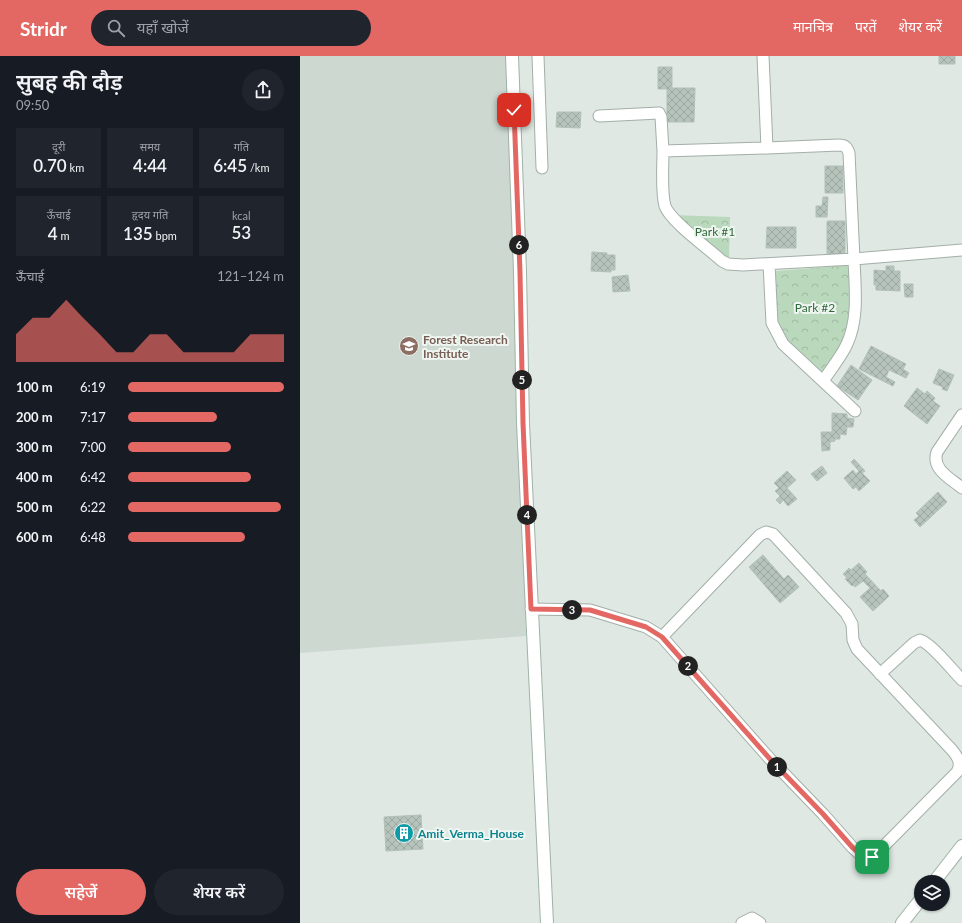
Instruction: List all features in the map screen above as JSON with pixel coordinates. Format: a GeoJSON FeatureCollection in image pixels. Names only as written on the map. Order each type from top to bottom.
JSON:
{"type":"FeatureCollection","features":[{"type":"Feature","properties":{"kind":"main road"},"geometry":{"type":"LineString","coordinates":[[512,56],[520,272],[523,423],[547,923]]}},
{"type":"Feature","properties":{"kind":"main road"},"geometry":{"type":"LineString","coordinates":[[939,875],[962,846]]}},
{"type":"Feature","properties":{"kind":"main road"},"geometry":{"type":"LineString","coordinates":[[902,923],[914,908]]}},
{"type":"Feature","properties":{"kind":"street"},"geometry":{"type":"LineString","coordinates":[[538,56],[542,168]]}},
{"type":"Feature","properties":{"kind":"street"},"geometry":{"type":"LineString","coordinates":[[763,56],[767,148]]}},
{"type":"Feature","properties":{"kind":"street"},"geometry":{"type":"LineString","coordinates":[[599,116],[659,113],[661,117],[664,198],[669,214],[722,261],[728,264],[769,264],[854,259],[962,250]]}},
{"type":"Feature","properties":{"kind":"street"},"geometry":{"type":"LineString","coordinates":[[663,151],[839,145],[843,145],[847,148],[849,152],[854,259],[855,295],[853,326],[846,345],[823,381]]}},
{"type":"Feature","properties":{"kind":"street"},"geometry":{"type":"LineString","coordinates":[[769,264],[772,323],[782,344],[855,411]]}},
{"type":"Feature","properties":{"kind":"street"},"geometry":{"type":"LineString","coordinates":[[962,415],[937,452],[935,458],[936,464],[940,469],[962,488]]}},
{"type":"Feature","properties":{"kind":"street"},"geometry":{"type":"LineString","coordinates":[[531,609],[590,610],[646,627],[662,637],[770,759],[864,858],[868,859],[872,857],[960,768],[959,751],[880,674],[857,649],[853,640],[852,624],[846,613],[770,532],[766,532],[760,536],[662,637]]}},
{"type":"Feature","properties":{"kind":"street"},"geometry":{"type":"LineString","coordinates":[[880,674],[914,643],[920,640],[924,641],[932,648],[962,680]]}},
{"type":"Feature","properties":{"kind":"street"},"geometry":{"type":"LineString","coordinates":[[742,923],[752,918],[760,923]]}},
{"type":"Feature","properties":{"kind":"shaded area","name":"Forest Research Institute"},"geometry":{"type":"Polygon","coordinates":[[[300,56],[510,56],[526,636],[300,653],[300,56]]]}},
{"type":"Feature","properties":{"kind":"green space","name":"Park #1"},"geometry":{"type":"Polygon","coordinates":[[[672,215],[730,217],[729,263],[672,215]]]}},
{"type":"Feature","properties":{"kind":"green space","name":"Park #2"},"geometry":{"type":"Polygon","coordinates":[[[852,265],[854,309],[841,351],[825,374],[787,340],[776,322],[776,271],[852,265]]]}},
{"type":"Feature","properties":{"kind":"building"},"geometry":{"type":"Polygon","coordinates":[[[939,56],[955,56],[955,64],[939,64],[939,56]]]}},
{"type":"Feature","properties":{"kind":"building"},"geometry":{"type":"Polygon","coordinates":[[[658,67],[672,67],[672,88],[695,88],[694,122],[667,122],[667,89],[658,89],[658,67]]]}},
{"type":"Feature","properties":{"kind":"building"},"geometry":{"type":"Polygon","coordinates":[[[557,112],[581,112],[580,128],[556,127],[557,112]]]}},
{"type":"Feature","properties":{"kind":"building"},"geometry":{"type":"Polygon","coordinates":[[[825,166],[843,166],[843,193],[825,193],[825,166]]]}},
{"type":"Feature","properties":{"kind":"building"},"geometry":{"type":"Polygon","coordinates":[[[823,197],[828,197],[827,217],[816,217],[816,206],[822,206],[823,197]]]}},
{"type":"Feature","properties":{"kind":"building"},"geometry":{"type":"Polygon","coordinates":[[[827,221],[845,221],[845,257],[827,258],[827,221]]]}},
{"type":"Feature","properties":{"kind":"building"},"geometry":{"type":"Polygon","coordinates":[[[767,227],[796,227],[796,248],[766,248],[767,227]]]}},
{"type":"Feature","properties":{"kind":"building"},"geometry":{"type":"Polygon","coordinates":[[[592,252],[615,255],[615,270],[611,270],[611,272],[591,271],[592,252]]]}},
{"type":"Feature","properties":{"kind":"building"},"geometry":{"type":"Polygon","coordinates":[[[886,266],[894,266],[894,271],[900,271],[900,291],[876,290],[876,285],[874,285],[874,270],[886,271],[886,266]]]}},
{"type":"Feature","properties":{"kind":"building"},"geometry":{"type":"Polygon","coordinates":[[[628,275],[630,291],[613,292],[612,277],[628,275]]]}},
{"type":"Feature","properties":{"kind":"building"},"geometry":{"type":"Polygon","coordinates":[[[904,284],[913,284],[913,297],[905,297],[904,284]]]}},
{"type":"Feature","properties":{"kind":"building"},"geometry":{"type":"Polygon","coordinates":[[[871,346],[906,364],[903,369],[909,373],[906,378],[889,370],[886,377],[895,382],[893,386],[859,369],[871,346]]]}},
{"type":"Feature","properties":{"kind":"building"},"geometry":{"type":"Polygon","coordinates":[[[851,365],[872,380],[858,400],[837,386],[851,365]]]}},
{"type":"Feature","properties":{"kind":"building"},"geometry":{"type":"Polygon","coordinates":[[[939,369],[954,375],[947,391],[942,389],[943,387],[933,383],[939,369]]]}},
{"type":"Feature","properties":{"kind":"building"},"geometry":{"type":"Polygon","coordinates":[[[917,388],[925,394],[927,391],[935,398],[933,401],[940,406],[927,424],[904,406],[917,388]]]}},
{"type":"Feature","properties":{"kind":"building"},"geometry":{"type":"Polygon","coordinates":[[[832,413],[847,414],[847,418],[854,419],[853,427],[847,427],[846,435],[840,434],[840,439],[835,439],[835,441],[830,442],[830,450],[822,451],[821,432],[832,432],[832,413]]]}},
{"type":"Feature","properties":{"kind":"building"},"geometry":{"type":"Polygon","coordinates":[[[854,459],[865,471],[862,473],[870,481],[859,491],[856,487],[853,489],[844,478],[853,470],[856,474],[859,471],[851,462],[854,459]]]}},
{"type":"Feature","properties":{"kind":"building"},"geometry":{"type":"Polygon","coordinates":[[[822,466],[827,473],[817,481],[811,474],[822,466]]]}},
{"type":"Feature","properties":{"kind":"building"},"geometry":{"type":"Polygon","coordinates":[[[787,471],[796,480],[787,488],[797,499],[788,506],[783,500],[780,504],[776,500],[780,496],[775,491],[779,488],[774,483],[787,471]]]}},
{"type":"Feature","properties":{"kind":"building"},"geometry":{"type":"Polygon","coordinates":[[[938,492],[947,502],[920,527],[914,520],[919,516],[916,513],[938,492]]]}},
{"type":"Feature","properties":{"kind":"building"},"geometry":{"type":"Polygon","coordinates":[[[763,555],[784,579],[788,575],[799,587],[780,603],[749,567],[763,555]]]}},
{"type":"Feature","properties":{"kind":"building"},"geometry":{"type":"Polygon","coordinates":[[[859,563],[867,572],[865,574],[881,591],[883,589],[889,596],[873,611],[860,597],[870,588],[863,581],[855,587],[853,585],[852,586],[845,579],[847,578],[843,574],[849,568],[851,570],[859,563]]]}},
{"type":"Feature","properties":{"kind":"building","name":"Amit_Verma_House"},"geometry":{"type":"Polygon","coordinates":[[[421,815],[423,849],[386,851],[384,817],[421,815]]]}},
{"type":"Feature","properties":{"kind":"place","name":"Forest Research Institute"},"geometry":{"type":"Point","coordinates":[409,346]}},
{"type":"Feature","properties":{"kind":"place","name":"Amit_Verma_House"},"geometry":{"type":"Point","coordinates":[404,833]}},
{"type":"Feature","properties":{"kind":"route"},"geometry":{"type":"LineString","coordinates":[[514,110],[520,272],[523,423],[531,609],[590,610],[646,627],[662,637],[770,759],[823,814],[853,848],[864,858],[868,859],[872,857]]}}]}
